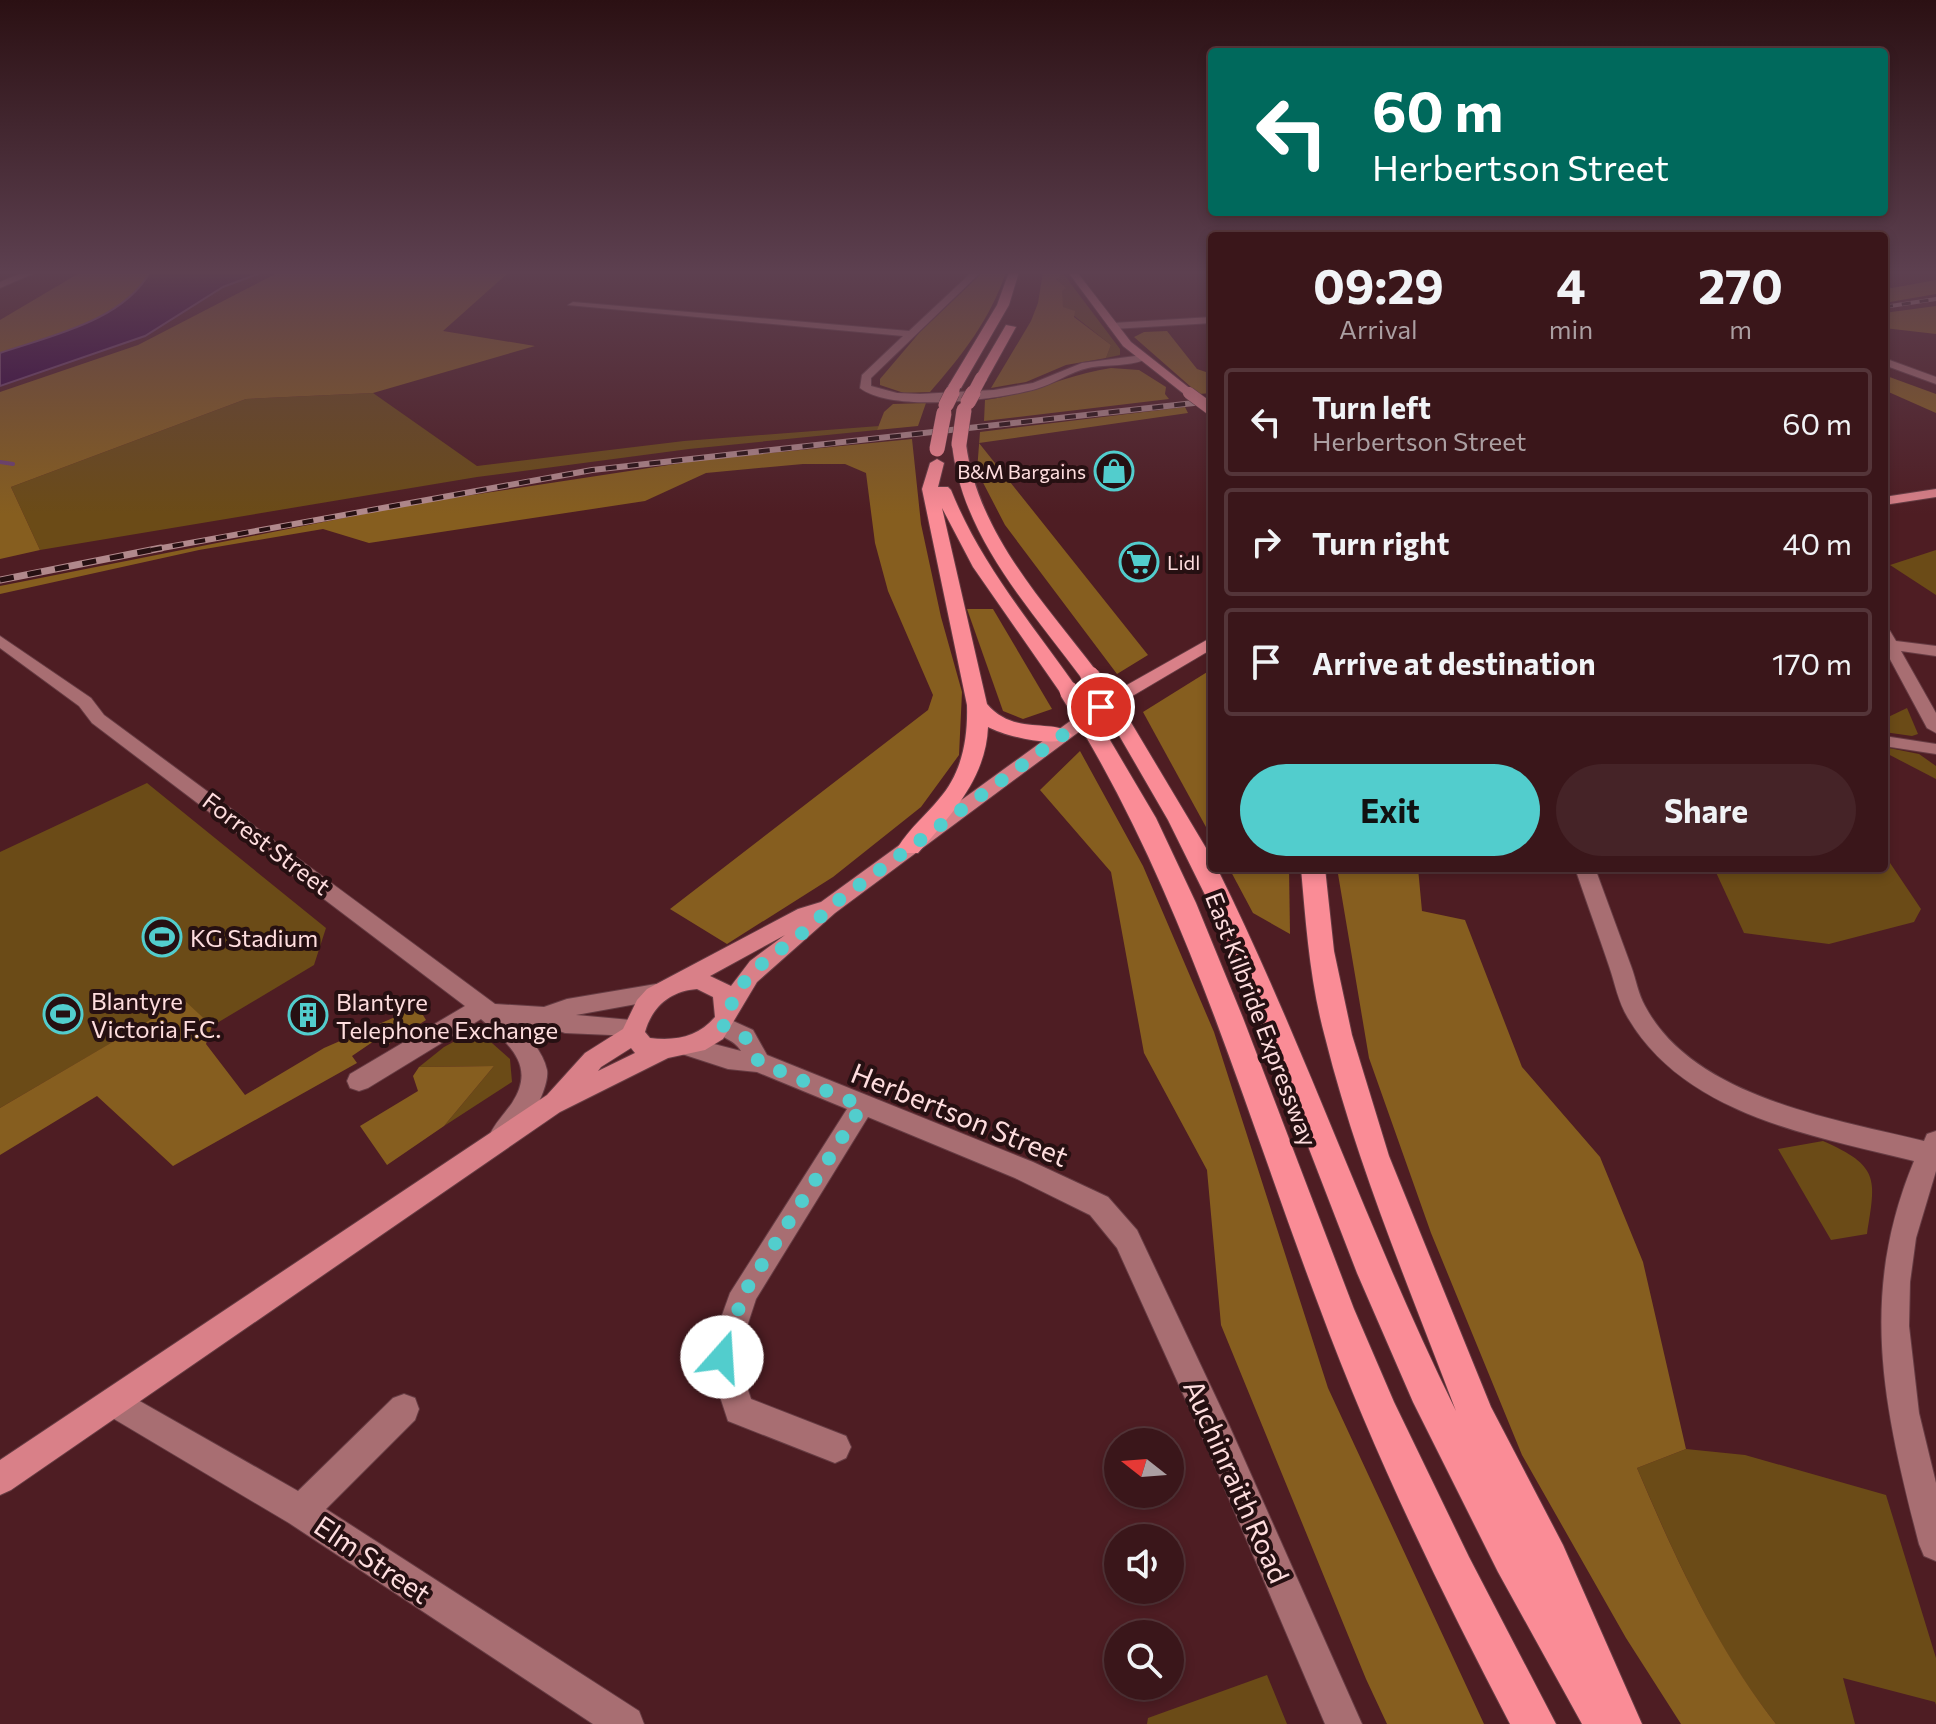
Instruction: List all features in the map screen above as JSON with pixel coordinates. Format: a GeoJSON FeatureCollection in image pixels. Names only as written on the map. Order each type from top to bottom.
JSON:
{"type":"FeatureCollection","features":[{"type":"Feature","properties":{"kind":"highway","name":"East Kilbride Expressway"},"geometry":{"type":"LineString","coordinates":[[975,352],[945,409],[937,456],[946,501],[963,535],[1069,691],[1108,727],[1199,856],[1244,954],[1374,1272],[1451,1444],[1506,1552],[1606,1724]]}},
{"type":"Feature","properties":{"kind":"highway","name":"East Kilbride Expressway"},"geometry":{"type":"LineString","coordinates":[[995,352],[966,406],[959,444],[962,475],[980,520],[1090,676],[1108,727],[1206,955],[1338,1309],[1399,1457],[1534,1724]]}},
{"type":"Feature","properties":{"kind":"highway"},"geometry":{"type":"LineString","coordinates":[[910,847],[951,800],[963,780],[977,744],[977,705],[930,489],[937,456]]}},
{"type":"Feature","properties":{"kind":"highway"},"geometry":{"type":"LineString","coordinates":[[977,705],[986,718],[1006,729],[1061,735]]}},
{"type":"Feature","properties":{"kind":"highway"},"geometry":{"type":"LineString","coordinates":[[1313,872],[1321,951],[1338,1035],[1374,1156],[1478,1419],[1549,1559],[1620,1724]]}},
{"type":"Feature","properties":{"kind":"main road"},"geometry":{"type":"LineString","coordinates":[[1138,352],[1208,407]]}},
{"type":"Feature","properties":{"kind":"main road"},"geometry":{"type":"LineString","coordinates":[[1888,500],[1936,493]]}},
{"type":"Feature","properties":{"kind":"main road"},"geometry":{"type":"LineString","coordinates":[[0,1479],[551,1105],[675,1048],[701,1041],[724,1021],[749,976],[814,925],[828,908],[1061,735],[1155,673],[1208,644]]}},
{"type":"Feature","properties":{"kind":"main road"},"geometry":{"type":"LineString","coordinates":[[551,1105],[593,1060],[634,1030],[643,1007],[666,988],[805,914],[828,908]]}},
{"type":"Feature","properties":{"kind":"main road"},"geometry":{"type":"LineString","coordinates":[[666,988],[698,981],[719,989],[727,1002],[724,1021]]}},
{"type":"Feature","properties":{"kind":"main road"},"geometry":{"type":"LineString","coordinates":[[634,1030],[643,1046],[675,1048]]}},
{"type":"Feature","properties":{"kind":"street"},"geometry":{"type":"LineString","coordinates":[[892,352],[866,377],[865,388],[880,395],[900,398],[998,392],[1036,385],[1083,366],[1143,358]]}},
{"type":"Feature","properties":{"kind":"street"},"geometry":{"type":"LineString","coordinates":[[1888,363],[1936,381]]}},
{"type":"Feature","properties":{"kind":"street"},"geometry":{"type":"LineString","coordinates":[[1910,371],[1936,368]]}},
{"type":"Feature","properties":{"kind":"street"},"geometry":{"type":"LineString","coordinates":[[1888,639],[1936,651]]}},
{"type":"Feature","properties":{"kind":"street"},"geometry":{"type":"LineString","coordinates":[[1888,639],[1936,728]]}},
{"type":"Feature","properties":{"kind":"street","name":"Forrest Street"},"geometry":{"type":"LineString","coordinates":[[0,641],[85,702],[98,719],[486,1010],[530,1056],[537,1078],[527,1105],[495,1144]]}},
{"type":"Feature","properties":{"kind":"street"},"geometry":{"type":"LineString","coordinates":[[1888,742],[1936,749]]}},
{"type":"Feature","properties":{"kind":"street"},"geometry":{"type":"LineString","coordinates":[[1586,872],[1636,1012],[1658,1046],[1697,1077],[1739,1098],[1796,1118],[1933,1147],[1902,1230],[1895,1277],[1893,1340],[1906,1429],[1936,1544]]}},
{"type":"Feature","properties":{"kind":"street"},"geometry":{"type":"LineString","coordinates":[[544,1016],[567,1008],[666,988]]}},
{"type":"Feature","properties":{"kind":"street"},"geometry":{"type":"LineString","coordinates":[[359,1081],[486,1010],[544,1016],[565,1024],[634,1030]]}},
{"type":"Feature","properties":{"kind":"street","name":"Herbertson Street"},"geometry":{"type":"LineString","coordinates":[[724,1021],[745,1037],[759,1062]]}},
{"type":"Feature","properties":{"kind":"street","name":"Herbertson Street"},"geometry":{"type":"LineString","coordinates":[[675,1048],[759,1062],[1057,1184],[1099,1206],[1127,1239]]}},
{"type":"Feature","properties":{"kind":"street"},"geometry":{"type":"LineString","coordinates":[[835,1447],[739,1410],[722,1357],[744,1293],[862,1106]]}},
{"type":"Feature","properties":{"kind":"street","name":"Auchinraith Road"},"geometry":{"type":"LineString","coordinates":[[1127,1239],[1218,1436],[1344,1724]]}},
{"type":"Feature","properties":{"kind":"street","name":"Elm Street"},"geometry":{"type":"LineString","coordinates":[[115,1402],[301,1511],[626,1724]]}},
{"type":"Feature","properties":{"kind":"street"},"geometry":{"type":"LineString","coordinates":[[301,1511],[404,1409]]}},
{"type":"Feature","properties":{"kind":"shaded area"},"geometry":{"type":"Polygon","coordinates":[[[2,352],[97,352],[0,386],[2,352]]]}},
{"type":"Feature","properties":{"kind":"shaded area"},"geometry":{"type":"Polygon","coordinates":[[[116,352],[513,352],[373,393],[246,399],[11,487],[40,550],[0,559],[0,392],[116,352]]]}},
{"type":"Feature","properties":{"kind":"shaded area"},"geometry":{"type":"Polygon","coordinates":[[[903,352],[962,352],[930,392],[904,393],[880,385],[880,379],[903,352]]]}},
{"type":"Feature","properties":{"kind":"shaded area"},"geometry":{"type":"Polygon","coordinates":[[[1012,352],[1108,352],[1106,358],[1066,365],[1026,382],[991,388],[1012,352]]]}},
{"type":"Feature","properties":{"kind":"shaded area"},"geometry":{"type":"Polygon","coordinates":[[[1108,352],[1120,352],[1120,355],[1106,358],[1108,352]]]}},
{"type":"Feature","properties":{"kind":"shaded area"},"geometry":{"type":"Polygon","coordinates":[[[1152,352],[1184,352],[1197,369],[1208,373],[1208,393],[1199,394],[1152,352]]]}},
{"type":"Feature","properties":{"kind":"shaded area"},"geometry":{"type":"Polygon","coordinates":[[[1111,368],[1139,370],[1166,387],[1165,394],[1169,399],[984,421],[985,400],[1111,368]]]}},
{"type":"Feature","properties":{"kind":"shaded area"},"geometry":{"type":"Polygon","coordinates":[[[1888,376],[1936,394],[1936,413],[1888,392],[1888,376]]]}},
{"type":"Feature","properties":{"kind":"shaded area"},"geometry":{"type":"Polygon","coordinates":[[[373,393],[477,466],[684,441],[879,426],[877,430],[689,449],[477,477],[40,550],[11,487],[246,399],[373,393]]]}},
{"type":"Feature","properties":{"kind":"shaded area"},"geometry":{"type":"Polygon","coordinates":[[[926,403],[918,426],[877,430],[884,412],[893,404],[926,403]]]}},
{"type":"Feature","properties":{"kind":"shaded area"},"geometry":{"type":"Polygon","coordinates":[[[1185,407],[1188,413],[979,443],[980,432],[1185,407]]]}},
{"type":"Feature","properties":{"kind":"shaded area"},"geometry":{"type":"Polygon","coordinates":[[[912,439],[921,524],[941,617],[962,692],[959,755],[921,807],[833,877],[727,944],[670,909],[928,710],[933,695],[888,591],[875,543],[866,473],[845,464],[803,464],[706,473],[645,501],[369,543],[323,529],[199,550],[0,594],[0,586],[419,503],[708,459],[912,439]]]}},
{"type":"Feature","properties":{"kind":"shaded area"},"geometry":{"type":"Polygon","coordinates":[[[979,443],[1148,655],[1117,674],[1005,525],[977,471],[979,443]]]}},
{"type":"Feature","properties":{"kind":"shaded area"},"geometry":{"type":"Polygon","coordinates":[[[1936,550],[1936,595],[1890,565],[1936,550]]]}},
{"type":"Feature","properties":{"kind":"shaded area"},"geometry":{"type":"Polygon","coordinates":[[[967,609],[993,609],[1052,709],[1023,719],[1003,711],[967,609]]]}},
{"type":"Feature","properties":{"kind":"shaded area"},"geometry":{"type":"Polygon","coordinates":[[[1208,671],[1208,831],[1143,712],[1208,671]]]}},
{"type":"Feature","properties":{"kind":"shaded area"},"geometry":{"type":"Polygon","coordinates":[[[1907,708],[1918,734],[1888,733],[1888,717],[1907,708]]]}},
{"type":"Feature","properties":{"kind":"shaded area"},"geometry":{"type":"Polygon","coordinates":[[[1888,748],[1919,754],[1936,766],[1936,779],[1888,754],[1888,748]]]}},
{"type":"Feature","properties":{"kind":"shaded area"},"geometry":{"type":"Polygon","coordinates":[[[1080,751],[1143,866],[1214,1032],[1328,1388],[1484,1724],[1387,1724],[1366,1679],[1221,1325],[1207,1170],[1144,1053],[1111,872],[1040,790],[1080,751]]]}},
{"type":"Feature","properties":{"kind":"shaded area","name":"KG Stadium"},"geometry":{"type":"Polygon","coordinates":[[[147,783],[326,928],[314,965],[212,1026],[183,1001],[0,1108],[0,852],[147,783]]]}},
{"type":"Feature","properties":{"kind":"shaded area"},"geometry":{"type":"Polygon","coordinates":[[[1888,860],[1921,909],[1914,922],[1829,944],[1744,933],[1716,872],[1888,872],[1888,860]]]}},
{"type":"Feature","properties":{"kind":"shaded area"},"geometry":{"type":"Polygon","coordinates":[[[1231,872],[1289,872],[1290,934],[1253,913],[1231,872]]]}},
{"type":"Feature","properties":{"kind":"shaded area"},"geometry":{"type":"Polygon","coordinates":[[[1338,872],[1418,872],[1422,911],[1465,920],[1522,1067],[1600,1157],[1643,1262],[1686,1449],[1637,1468],[1698,1601],[1734,1664],[1776,1724],[1681,1724],[1626,1638],[1522,1455],[1431,1233],[1369,1058],[1338,872]]]}},
{"type":"Feature","properties":{"kind":"shaded area"},"geometry":{"type":"Polygon","coordinates":[[[184,1000],[212,1026],[206,1044],[245,1095],[324,1048],[418,1007],[426,1020],[384,1047],[377,1039],[352,1056],[357,1063],[173,1166],[97,1096],[0,1155],[0,1108],[184,1000]]]}},
{"type":"Feature","properties":{"kind":"shaded area"},"geometry":{"type":"Polygon","coordinates":[[[468,1034],[484,1036],[510,1059],[512,1082],[444,1126],[494,1066],[419,1067],[444,1047],[468,1034]]]}},
{"type":"Feature","properties":{"kind":"shaded area"},"geometry":{"type":"Polygon","coordinates":[[[494,1066],[444,1126],[387,1165],[360,1126],[418,1091],[413,1076],[419,1067],[494,1066]]]}},
{"type":"Feature","properties":{"kind":"shaded area"},"geometry":{"type":"Polygon","coordinates":[[[1823,1141],[1855,1158],[1870,1176],[1872,1200],[1867,1234],[1831,1240],[1778,1149],[1823,1141]]]}},
{"type":"Feature","properties":{"kind":"shaded area"},"geometry":{"type":"Polygon","coordinates":[[[1686,1449],[1745,1455],[1886,1495],[1936,1658],[1936,1705],[1935,1702],[1843,1678],[1855,1724],[1776,1724],[1715,1633],[1637,1468],[1686,1449]]]}},
{"type":"Feature","properties":{"kind":"shaded area"},"geometry":{"type":"Polygon","coordinates":[[[1267,1675],[1287,1724],[1147,1724],[1148,1718],[1267,1675]]]}},
{"type":"Feature","properties":{"kind":"waterway"},"geometry":{"type":"LineString","coordinates":[[0,462],[13,464]]}},
{"type":"Feature","properties":{"kind":"railway"},"geometry":{"type":"LineString","coordinates":[[151,550],[592,470],[1208,401]]}},
{"type":"Feature","properties":{"kind":"railway"},"geometry":{"type":"LineString","coordinates":[[0,580],[161,548]]}},
{"type":"Feature","properties":{"kind":"place","name":"B&M Bargains"},"geometry":{"type":"Point","coordinates":[1114,471]}},
{"type":"Feature","properties":{"kind":"place","name":"Lidl"},"geometry":{"type":"Point","coordinates":[1139,562]}},
{"type":"Feature","properties":{"kind":"place","name":"KG Stadium"},"geometry":{"type":"Point","coordinates":[162,937]}},
{"type":"Feature","properties":{"kind":"place","name":"Blantyre Victoria F.C."},"geometry":{"type":"Point","coordinates":[63,1014]}},
{"type":"Feature","properties":{"kind":"place","name":"Blantyre Telephone Exchange"},"geometry":{"type":"Point","coordinates":[308,1015]}},
{"type":"Feature","properties":{"kind":"route"},"geometry":{"type":"LineString","coordinates":[[722,1357],[744,1293],[862,1106],[759,1062],[745,1037],[722,1025],[739,989],[762,964],[814,925],[828,908],[1101,707]]}}]}
